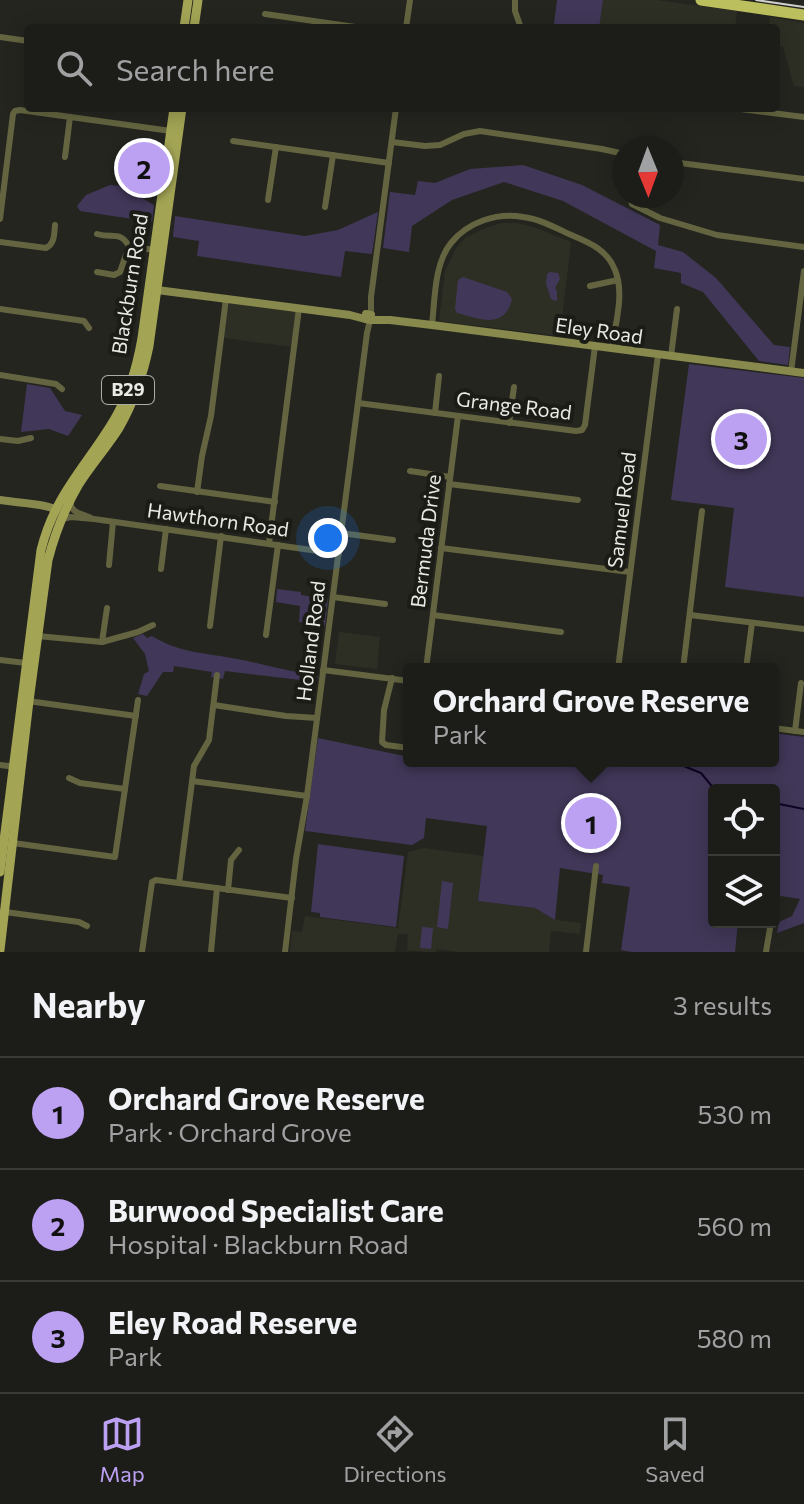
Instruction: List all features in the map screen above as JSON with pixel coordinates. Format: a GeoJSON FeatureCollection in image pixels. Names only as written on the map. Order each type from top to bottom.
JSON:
{"type":"FeatureCollection","features":[{"type":"Feature","properties":{"kind":"highway"},"geometry":{"type":"LineString","coordinates":[[705,0],[804,15]]}},
{"type":"Feature","properties":{"kind":"main road"},"geometry":{"type":"LineString","coordinates":[[185,24],[188,0]]}},
{"type":"Feature","properties":{"kind":"main road"},"geometry":{"type":"LineString","coordinates":[[195,24],[198,0]]}},
{"type":"Feature","properties":{"kind":"main road","name":"Blackburn Road"},"geometry":{"type":"LineString","coordinates":[[0,872],[13,765],[58,515],[118,428],[138,387],[146,359],[175,131],[174,112]]}},
{"type":"Feature","properties":{"kind":"main road","name":"Blackburn Road"},"geometry":{"type":"LineString","coordinates":[[0,950],[5,912],[2,893],[13,843],[26,663],[40,558],[68,485],[114,421],[129,390],[153,290],[154,250],[181,112]]}},
{"type":"Feature","properties":{"kind":"main road","name":"Eley Road"},"geometry":{"type":"LineString","coordinates":[[153,290],[804,373]]}},
{"type":"Feature","properties":{"kind":"main road"},"geometry":{"type":"LineString","coordinates":[[58,515],[94,463]]}},
{"type":"Feature","properties":{"kind":"main road","name":"Hawthorn Road"},"geometry":{"type":"LineString","coordinates":[[0,500],[32,505],[58,515]]}},
{"type":"Feature","properties":{"kind":"street"},"geometry":{"type":"LineString","coordinates":[[407,24],[410,0]]}},
{"type":"Feature","properties":{"kind":"street"},"geometry":{"type":"LineString","coordinates":[[515,0],[520,24]]}},
{"type":"Feature","properties":{"kind":"street"},"geometry":{"type":"LineString","coordinates":[[265,14],[334,24]]}},
{"type":"Feature","properties":{"kind":"street"},"geometry":{"type":"LineString","coordinates":[[0,37],[24,40]]}},
{"type":"Feature","properties":{"kind":"street"},"geometry":{"type":"LineString","coordinates":[[0,219],[13,114],[24,111]]}},
{"type":"Feature","properties":{"kind":"street"},"geometry":{"type":"LineString","coordinates":[[34,112],[175,131]]}},
{"type":"Feature","properties":{"kind":"street","name":"Holland Road"},"geometry":{"type":"LineString","coordinates":[[285,952],[396,112]]}},
{"type":"Feature","properties":{"kind":"street"},"geometry":{"type":"LineString","coordinates":[[770,112],[804,117]]}},
{"type":"Feature","properties":{"kind":"street"},"geometry":{"type":"LineString","coordinates":[[65,157],[70,117]]}},
{"type":"Feature","properties":{"kind":"street"},"geometry":{"type":"LineString","coordinates":[[392,142],[440,145],[464,134],[480,131],[612,151]]}},
{"type":"Feature","properties":{"kind":"street"},"geometry":{"type":"LineString","coordinates":[[233,141],[389,163]]}},
{"type":"Feature","properties":{"kind":"street"},"geometry":{"type":"LineString","coordinates":[[0,143],[10,144]]}},
{"type":"Feature","properties":{"kind":"street"},"geometry":{"type":"LineString","coordinates":[[268,200],[276,147]]}},
{"type":"Feature","properties":{"kind":"street"},"geometry":{"type":"LineString","coordinates":[[325,207],[333,155]]}},
{"type":"Feature","properties":{"kind":"street"},"geometry":{"type":"LineString","coordinates":[[684,164],[804,179]]}},
{"type":"Feature","properties":{"kind":"street"},"geometry":{"type":"LineString","coordinates":[[640,208],[660,218],[717,235],[804,247]]}},
{"type":"Feature","properties":{"kind":"street"},"geometry":{"type":"LineString","coordinates":[[432,325],[439,272],[450,244],[472,225],[486,219],[521,216],[595,245],[607,255],[615,267],[619,292],[612,349]]}},
{"type":"Feature","properties":{"kind":"street"},"geometry":{"type":"LineString","coordinates":[[0,242],[46,248],[53,240],[55,225]]}},
{"type":"Feature","properties":{"kind":"street"},"geometry":{"type":"LineString","coordinates":[[97,234],[118,235],[129,246],[154,250]]}},
{"type":"Feature","properties":{"kind":"street"},"geometry":{"type":"LineString","coordinates":[[97,272],[114,275],[120,272],[129,246]]}},
{"type":"Feature","properties":{"kind":"street"},"geometry":{"type":"LineString","coordinates":[[791,372],[804,271]]}},
{"type":"Feature","properties":{"kind":"street"},"geometry":{"type":"LineString","coordinates":[[590,286],[618,280]]}},
{"type":"Feature","properties":{"kind":"street"},"geometry":{"type":"LineString","coordinates":[[197,492],[211,416],[226,299]]}},
{"type":"Feature","properties":{"kind":"street"},"geometry":{"type":"LineString","coordinates":[[269,543],[299,308]]}},
{"type":"Feature","properties":{"kind":"street"},"geometry":{"type":"LineString","coordinates":[[0,309],[84,321],[89,328]]}},
{"type":"Feature","properties":{"kind":"street"},"geometry":{"type":"LineString","coordinates":[[671,356],[677,309]]}},
{"type":"Feature","properties":{"kind":"street","name":"Grange Road"},"geometry":{"type":"LineString","coordinates":[[358,403],[582,430],[595,346]]}},
{"type":"Feature","properties":{"kind":"street","name":"Samuel Road"},"geometry":{"type":"LineString","coordinates":[[619,663],[658,355]]}},
{"type":"Feature","properties":{"kind":"street"},"geometry":{"type":"LineString","coordinates":[[0,375],[56,384],[62,389]]}},
{"type":"Feature","properties":{"kind":"street"},"geometry":{"type":"LineString","coordinates":[[435,413],[439,376]]}},
{"type":"Feature","properties":{"kind":"street"},"geometry":{"type":"LineString","coordinates":[[509,423],[514,387]]}},
{"type":"Feature","properties":{"kind":"street","name":"Bermuda Drive"},"geometry":{"type":"LineString","coordinates":[[427,663],[458,416]]}},
{"type":"Feature","properties":{"kind":"street"},"geometry":{"type":"LineString","coordinates":[[0,439],[18,441],[31,438]]}},
{"type":"Feature","properties":{"kind":"street"},"geometry":{"type":"LineString","coordinates":[[410,471],[578,500]]}},
{"type":"Feature","properties":{"kind":"street"},"geometry":{"type":"LineString","coordinates":[[160,486],[275,502]]}},
{"type":"Feature","properties":{"kind":"street","name":"Hawthorn Road"},"geometry":{"type":"LineString","coordinates":[[70,500],[75,513],[94,519]]}},
{"type":"Feature","properties":{"kind":"street"},"geometry":{"type":"LineString","coordinates":[[684,663],[702,511]]}},
{"type":"Feature","properties":{"kind":"street","name":"Hawthorn Road"},"geometry":{"type":"LineString","coordinates":[[58,515],[339,554]]}},
{"type":"Feature","properties":{"kind":"street"},"geometry":{"type":"LineString","coordinates":[[109,565],[113,522]]}},
{"type":"Feature","properties":{"kind":"street"},"geometry":{"type":"LineString","coordinates":[[161,569],[166,529]]}},
{"type":"Feature","properties":{"kind":"street"},"geometry":{"type":"LineString","coordinates":[[341,533],[393,540]]}},
{"type":"Feature","properties":{"kind":"street"},"geometry":{"type":"LineString","coordinates":[[210,626],[221,536]]}},
{"type":"Feature","properties":{"kind":"street"},"geometry":{"type":"LineString","coordinates":[[266,635],[278,545]]}},
{"type":"Feature","properties":{"kind":"street"},"geometry":{"type":"LineString","coordinates":[[441,548],[630,572]]}},
{"type":"Feature","properties":{"kind":"street"},"geometry":{"type":"LineString","coordinates":[[333,597],[385,604]]}},
{"type":"Feature","properties":{"kind":"street"},"geometry":{"type":"LineString","coordinates":[[102,642],[107,608]]}},
{"type":"Feature","properties":{"kind":"street"},"geometry":{"type":"LineString","coordinates":[[433,615],[561,632]]}},
{"type":"Feature","properties":{"kind":"street"},"geometry":{"type":"LineString","coordinates":[[690,615],[804,629]]}},
{"type":"Feature","properties":{"kind":"street"},"geometry":{"type":"LineString","coordinates":[[747,663],[752,623]]}},
{"type":"Feature","properties":{"kind":"street"},"geometry":{"type":"LineString","coordinates":[[37,636],[102,642],[153,625]]}},
{"type":"Feature","properties":{"kind":"street"},"geometry":{"type":"LineString","coordinates":[[145,629],[149,638]]}},
{"type":"Feature","properties":{"kind":"street"},"geometry":{"type":"LineString","coordinates":[[0,660],[26,663]]}},
{"type":"Feature","properties":{"kind":"street"},"geometry":{"type":"LineString","coordinates":[[323,670],[403,680]]}},
{"type":"Feature","properties":{"kind":"street"},"geometry":{"type":"LineString","coordinates":[[179,883],[194,766],[209,740],[217,675]]}},
{"type":"Feature","properties":{"kind":"street"},"geometry":{"type":"LineString","coordinates":[[392,678],[384,710],[382,742],[403,747]]}},
{"type":"Feature","properties":{"kind":"street"},"geometry":{"type":"LineString","coordinates":[[795,731],[801,683]]}},
{"type":"Feature","properties":{"kind":"street"},"geometry":{"type":"LineString","coordinates":[[13,843],[115,857],[138,700]]}},
{"type":"Feature","properties":{"kind":"street"},"geometry":{"type":"LineString","coordinates":[[25,701],[136,716]]}},
{"type":"Feature","properties":{"kind":"street"},"geometry":{"type":"LineString","coordinates":[[214,705],[317,718]]}},
{"type":"Feature","properties":{"kind":"street"},"geometry":{"type":"LineString","coordinates":[[779,729],[804,732]]}},
{"type":"Feature","properties":{"kind":"street"},"geometry":{"type":"LineString","coordinates":[[0,765],[13,765]]}},
{"type":"Feature","properties":{"kind":"street"},"geometry":{"type":"LineString","coordinates":[[69,778],[80,783],[125,789]]}},
{"type":"Feature","properties":{"kind":"street"},"geometry":{"type":"LineString","coordinates":[[192,781],[307,796]]}},
{"type":"Feature","properties":{"kind":"street"},"geometry":{"type":"LineString","coordinates":[[228,890],[231,860],[239,850]]}},
{"type":"Feature","properties":{"kind":"street"},"geometry":{"type":"LineString","coordinates":[[586,952],[596,866]]}},
{"type":"Feature","properties":{"kind":"street"},"geometry":{"type":"LineString","coordinates":[[142,952],[150,884],[156,880],[292,898]]}},
{"type":"Feature","properties":{"kind":"street"},"geometry":{"type":"LineString","coordinates":[[211,952],[217,888]]}},
{"type":"Feature","properties":{"kind":"street"},"geometry":{"type":"LineString","coordinates":[[5,912],[79,922],[87,926]]}},
{"type":"Feature","properties":{"kind":"street"},"geometry":{"type":"LineString","coordinates":[[766,952],[770,928]]}},
{"type":"Feature","properties":{"kind":"shaded area"},"geometry":{"type":"Polygon","coordinates":[[[557,0],[603,0],[600,24],[554,24],[557,0]]]}},
{"type":"Feature","properties":{"kind":"shaded area"},"geometry":{"type":"Polygon","coordinates":[[[603,0],[657,0],[737,11],[735,24],[600,24],[603,0]]]}},
{"type":"Feature","properties":{"kind":"shaded area"},"geometry":{"type":"Polygon","coordinates":[[[770,17],[804,23],[804,87],[794,86],[783,47],[780,47],[780,24],[769,24],[770,17]]]}},
{"type":"Feature","properties":{"kind":"shaded area"},"geometry":{"type":"Polygon","coordinates":[[[523,165],[582,185],[612,200],[612,208],[627,208],[660,225],[658,245],[683,252],[716,278],[774,345],[790,347],[788,365],[759,361],[703,292],[681,283],[681,273],[654,268],[656,251],[563,201],[504,182],[452,200],[412,226],[409,252],[383,248],[390,192],[415,195],[418,181],[435,183],[470,169],[523,165]]]}},
{"type":"Feature","properties":{"kind":"shaded area"},"geometry":{"type":"Polygon","coordinates":[[[110,185],[122,186],[154,205],[152,222],[80,211],[77,206],[86,195],[110,185]]]}},
{"type":"Feature","properties":{"kind":"shaded area"},"geometry":{"type":"Polygon","coordinates":[[[378,212],[372,254],[345,251],[341,277],[197,256],[199,241],[173,237],[175,216],[305,236],[338,230],[378,212]]]}},
{"type":"Feature","properties":{"kind":"shaded area"},"geometry":{"type":"Polygon","coordinates":[[[502,223],[518,223],[571,242],[560,336],[439,321],[445,271],[456,248],[465,238],[483,229],[502,223]]]}},
{"type":"Feature","properties":{"kind":"shaded area"},"geometry":{"type":"Polygon","coordinates":[[[550,272],[558,273],[560,279],[555,288],[555,301],[551,299],[546,284],[550,272]]]}},
{"type":"Feature","properties":{"kind":"shaded area"},"geometry":{"type":"Polygon","coordinates":[[[463,277],[507,292],[512,299],[509,309],[504,315],[490,320],[457,313],[458,280],[463,277]]]}},
{"type":"Feature","properties":{"kind":"shaded area"},"geometry":{"type":"Polygon","coordinates":[[[229,302],[297,310],[293,347],[224,338],[229,302]]]}},
{"type":"Feature","properties":{"kind":"shaded area"},"geometry":{"type":"Polygon","coordinates":[[[689,364],[804,378],[804,597],[725,587],[734,508],[671,500],[689,364]]]}},
{"type":"Feature","properties":{"kind":"shaded area"},"geometry":{"type":"Polygon","coordinates":[[[27,384],[50,388],[65,411],[82,415],[68,436],[49,429],[21,432],[27,384]]]}},
{"type":"Feature","properties":{"kind":"shaded area"},"geometry":{"type":"Polygon","coordinates":[[[277,589],[328,599],[325,626],[299,622],[300,606],[276,602],[277,589]]]}},
{"type":"Feature","properties":{"kind":"shaded area"},"geometry":{"type":"Polygon","coordinates":[[[339,632],[380,637],[377,669],[335,664],[339,632]]]}},
{"type":"Feature","properties":{"kind":"shaded area"},"geometry":{"type":"Polygon","coordinates":[[[143,634],[183,649],[318,676],[317,682],[225,671],[223,679],[211,677],[212,672],[174,666],[173,672],[163,672],[147,696],[138,694],[144,674],[149,671],[145,654],[133,638],[143,634]]]}},
{"type":"Feature","properties":{"kind":"shaded area"},"geometry":{"type":"Polygon","coordinates":[[[779,734],[804,737],[804,923],[777,933],[780,922],[792,916],[800,899],[780,896],[780,784],[708,784],[708,928],[737,928],[735,952],[621,950],[630,887],[602,883],[603,875],[560,868],[555,920],[535,908],[478,901],[487,826],[426,818],[424,838],[412,845],[305,831],[318,738],[403,756],[403,767],[779,767],[779,734]]]}},
{"type":"Feature","properties":{"kind":"shaded area"},"geometry":{"type":"Polygon","coordinates":[[[318,844],[404,856],[396,927],[320,917],[320,913],[311,912],[318,844]]]}},
{"type":"Feature","properties":{"kind":"shaded area"},"geometry":{"type":"Polygon","coordinates":[[[423,848],[484,856],[478,901],[535,908],[555,920],[581,923],[580,934],[551,931],[549,952],[407,950],[408,934],[398,934],[395,952],[290,952],[292,931],[302,932],[305,916],[398,928],[408,852],[423,848]]]}},
{"type":"Feature","properties":{"kind":"shaded area"},"geometry":{"type":"Polygon","coordinates":[[[442,881],[453,883],[448,929],[437,927],[442,881]]]}},
{"type":"Feature","properties":{"kind":"shaded area"},"geometry":{"type":"Polygon","coordinates":[[[422,927],[433,928],[431,949],[420,948],[422,927]]]}},
{"type":"Feature","properties":{"kind":"waterway"},"geometry":{"type":"LineString","coordinates":[[686,767],[701,773],[710,784]]}},
{"type":"Feature","properties":{"kind":"waterway"},"geometry":{"type":"LineString","coordinates":[[780,804],[804,809]]}},
{"type":"Feature","properties":{"kind":"tram line"},"geometry":{"type":"LineString","coordinates":[[756,0],[804,7]]}},
{"type":"Feature","properties":{"kind":"place","name":"Burwood Specialist Care"},"geometry":{"type":"Point","coordinates":[144,168]}},
{"type":"Feature","properties":{"kind":"place","name":"Eley Road Reserve"},"geometry":{"type":"Point","coordinates":[741,439]}},
{"type":"Feature","properties":{"kind":"place","name":"Orchard Grove Reserve"},"geometry":{"type":"Point","coordinates":[591,823]}}]}
